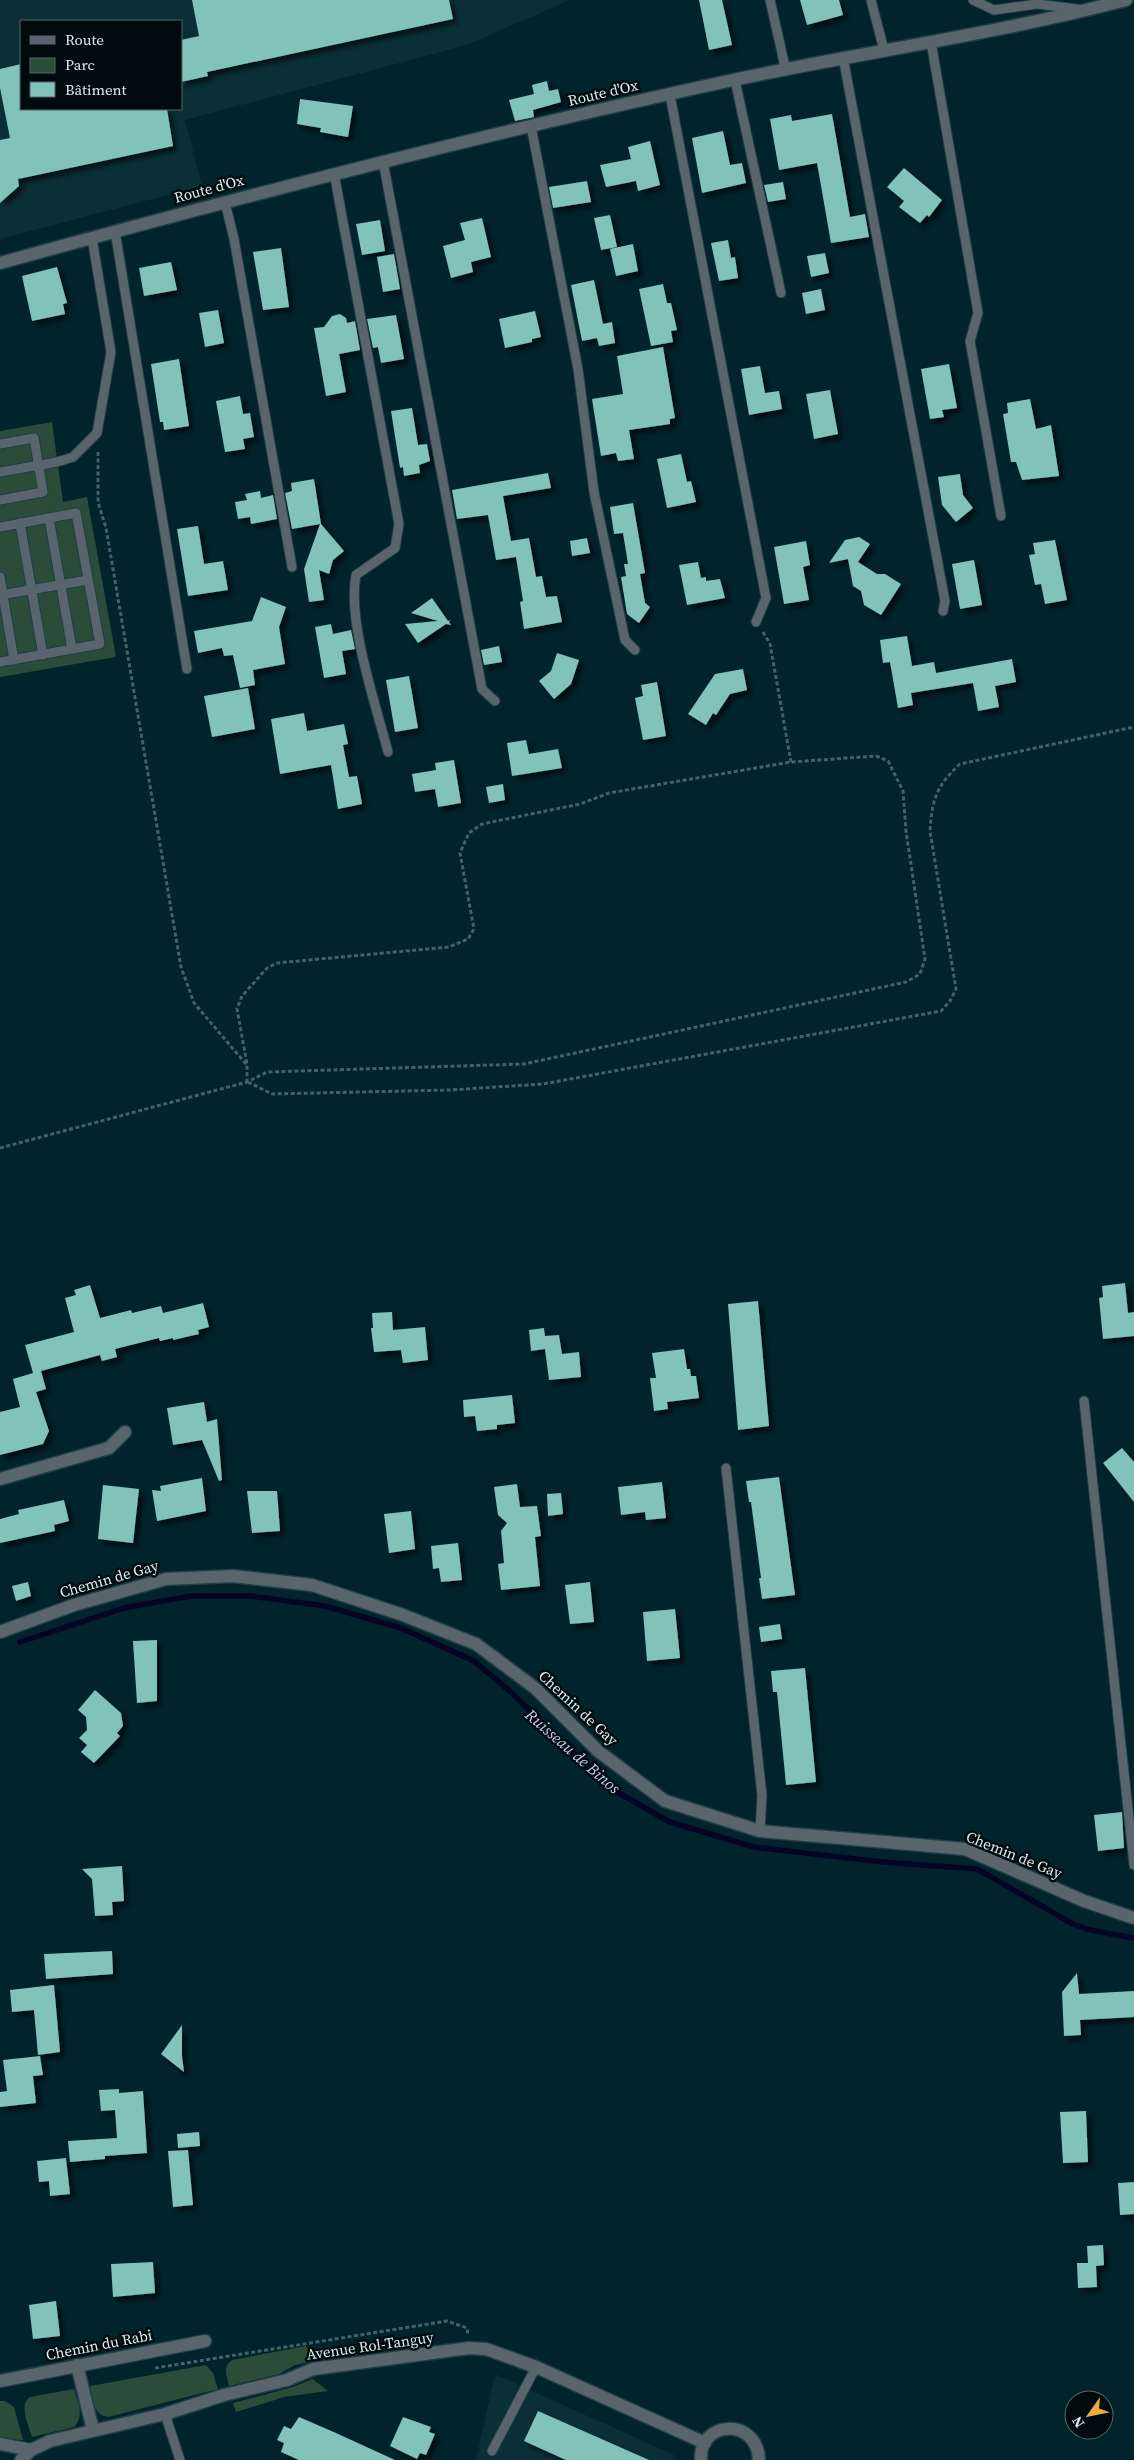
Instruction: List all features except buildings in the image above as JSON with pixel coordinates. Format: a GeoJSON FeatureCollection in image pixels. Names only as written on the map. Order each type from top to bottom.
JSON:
{"type":"FeatureCollection","features":[{"type":"Feature","properties":{"kind":"street","name":"Route d'Ox"},"geometry":{"type":"LineString","coordinates":[[0,262],[334,173],[531,126],[843,57],[931,42],[1126,0]]}},
{"type":"Feature","properties":{"kind":"street"},"geometry":{"type":"LineString","coordinates":[[0,1479],[108,1448],[125,1432]]}},
{"type":"Feature","properties":{"kind":"street","name":"Chemin de Gay"},"geometry":{"type":"LineString","coordinates":[[0,1632],[74,1605],[166,1579],[233,1576],[312,1585],[403,1614],[476,1644],[535,1688],[598,1751],[665,1801],[760,1831],[965,1849],[1084,1901],[1134,1918]]}},
{"type":"Feature","properties":{"kind":"street","name":"Chemin du Rabi"},"geometry":{"type":"LineString","coordinates":[[0,2381],[205,2341]]}},
{"type":"Feature","properties":{"kind":"street","name":"Avenue Rol-Tanguy"},"geometry":{"type":"LineString","coordinates":[[21,2460],[32,2450],[50,2441],[165,2414],[224,2395],[287,2380],[313,2369],[469,2348],[486,2349],[536,2367],[705,2443]]}},
{"type":"Feature","properties":{"kind":"street"},"geometry":{"type":"LineString","coordinates":[[77,2365],[93,2430]]}},
{"type":"Feature","properties":{"kind":"street"},"geometry":{"type":"LineString","coordinates":[[701,2460],[705,2443],[714,2433],[723,2429],[741,2431],[755,2442],[759,2460]]}},
{"type":"Feature","properties":{"kind":"street"},"geometry":{"type":"LineString","coordinates":[[0,2444],[32,2450]]}},
{"type":"Feature","properties":{"kind":"lane"},"geometry":{"type":"LineString","coordinates":[[770,0],[786,71]]}},
{"type":"Feature","properties":{"kind":"lane"},"geometry":{"type":"LineString","coordinates":[[871,0],[884,50]]}},
{"type":"Feature","properties":{"kind":"lane"},"geometry":{"type":"LineString","coordinates":[[973,0],[994,10],[1037,4],[1085,10]]}},
{"type":"Feature","properties":{"kind":"lane"},"geometry":{"type":"LineString","coordinates":[[931,42],[978,313],[970,341],[1001,516]]}},
{"type":"Feature","properties":{"kind":"lane"},"geometry":{"type":"LineString","coordinates":[[843,57],[945,601],[943,612]]}},
{"type":"Feature","properties":{"kind":"lane"},"geometry":{"type":"LineString","coordinates":[[735,80],[780,293]]}},
{"type":"Feature","properties":{"kind":"lane"},"geometry":{"type":"LineString","coordinates":[[670,95],[766,598],[756,622]]}},
{"type":"Feature","properties":{"kind":"lane"},"geometry":{"type":"LineString","coordinates":[[531,126],[578,369],[594,492],[625,640],[635,650]]}},
{"type":"Feature","properties":{"kind":"lane"},"geometry":{"type":"LineString","coordinates":[[383,161],[482,689],[495,701]]}},
{"type":"Feature","properties":{"kind":"lane"},"geometry":{"type":"LineString","coordinates":[[334,173],[399,524],[395,548],[356,575],[354,585],[358,636],[388,752]]}},
{"type":"Feature","properties":{"kind":"lane"},"geometry":{"type":"LineString","coordinates":[[225,202],[234,239],[292,567]]}},
{"type":"Feature","properties":{"kind":"lane"},"geometry":{"type":"LineString","coordinates":[[115,231],[187,669]]}},
{"type":"Feature","properties":{"kind":"lane"},"geometry":{"type":"LineString","coordinates":[[0,472],[39,466],[73,457],[97,432],[111,352],[92,238]]}},
{"type":"Feature","properties":{"kind":"lane"},"geometry":{"type":"LineString","coordinates":[[0,444],[34,438],[43,492],[0,500]]}},
{"type":"Feature","properties":{"kind":"lane"},"geometry":{"type":"LineString","coordinates":[[0,527],[76,513],[100,644],[0,662]]}},
{"type":"Feature","properties":{"kind":"lane"},"geometry":{"type":"LineString","coordinates":[[49,518],[72,649]]}},
{"type":"Feature","properties":{"kind":"lane"},"geometry":{"type":"LineString","coordinates":[[20,523],[43,655]]}},
{"type":"Feature","properties":{"kind":"lane"},"geometry":{"type":"LineString","coordinates":[[0,577],[14,660]]}},
{"type":"Feature","properties":{"kind":"lane"},"geometry":{"type":"LineString","coordinates":[[2,595],[88,580]]}},
{"type":"Feature","properties":{"kind":"lane"},"geometry":{"type":"LineString","coordinates":[[1084,1401],[1134,1865]]}},
{"type":"Feature","properties":{"kind":"lane"},"geometry":{"type":"LineString","coordinates":[[726,1468],[762,1795],[760,1831]]}},
{"type":"Feature","properties":{"kind":"lane"},"geometry":{"type":"LineString","coordinates":[[492,2451],[536,2367]]}},
{"type":"Feature","properties":{"kind":"lane"},"geometry":{"type":"LineString","coordinates":[[165,2414],[180,2460]]}},
{"type":"Feature","properties":{"kind":"path"},"geometry":{"type":"LineString","coordinates":[[97,432],[98,502],[106,528],[181,967],[194,1003],[247,1064]]}},
{"type":"Feature","properties":{"kind":"path"},"geometry":{"type":"LineString","coordinates":[[756,622],[770,644],[791,762]]}},
{"type":"Feature","properties":{"kind":"path"},"geometry":{"type":"LineString","coordinates":[[247,1082],[272,1094],[450,1090],[544,1084],[941,1011],[950,1001],[956,989],[930,831],[931,806],[943,780],[960,764],[1134,727]]}},
{"type":"Feature","properties":{"kind":"path"},"geometry":{"type":"LineString","coordinates":[[0,1148],[247,1082],[267,1072],[524,1064],[906,982],[920,974],[925,960],[906,831],[903,791],[888,761],[876,756],[791,762],[609,793],[580,804],[482,824],[468,833],[460,853],[474,929],[468,939],[449,947],[277,963],[267,968],[242,996],[238,1009],[247,1064],[247,1082]]}},
{"type":"Feature","properties":{"kind":"path"},"geometry":{"type":"LineString","coordinates":[[148,2370],[447,2321],[467,2328],[468,2338]]}},
{"type":"Feature","properties":{"kind":"shaded area"},"geometry":{"type":"Polygon","coordinates":[[[0,0],[570,0],[467,45],[185,120],[202,186],[0,239],[0,0]]]}},
{"type":"Feature","properties":{"kind":"shaded area"},"geometry":{"type":"Polygon","coordinates":[[[495,2374],[674,2455],[672,2460],[476,2460],[495,2374]]]}},
{"type":"Feature","properties":{"kind":"green space"},"geometry":{"type":"Polygon","coordinates":[[[52,422],[63,502],[87,497],[116,657],[0,677],[0,431],[52,422]]]}},
{"type":"Feature","properties":{"kind":"green space"},"geometry":{"type":"Polygon","coordinates":[[[306,2346],[319,2360],[295,2365],[279,2374],[229,2386],[226,2369],[232,2360],[306,2346]]]}},
{"type":"Feature","properties":{"kind":"green space"},"geometry":{"type":"Polygon","coordinates":[[[206,2365],[213,2373],[218,2389],[108,2417],[99,2413],[94,2406],[90,2386],[206,2365]]]}},
{"type":"Feature","properties":{"kind":"green space"},"geometry":{"type":"Polygon","coordinates":[[[313,2379],[328,2391],[284,2397],[236,2412],[233,2403],[293,2387],[313,2379]]]}},
{"type":"Feature","properties":{"kind":"green space"},"geometry":{"type":"Polygon","coordinates":[[[74,2389],[80,2414],[74,2427],[32,2437],[25,2416],[25,2405],[30,2397],[74,2389]]]}},
{"type":"Feature","properties":{"kind":"green space"},"geometry":{"type":"Polygon","coordinates":[[[0,2401],[5,2401],[14,2407],[23,2440],[0,2439],[0,2401]]]}},
{"type":"Feature","properties":{"kind":"waterway","name":"Ruisseau de Binos"},"geometry":{"type":"LineString","coordinates":[[20,1642],[124,1608],[191,1596],[251,1596],[325,1606],[401,1628],[474,1661],[512,1693],[610,1788],[670,1822],[754,1847],[883,1862],[977,1869],[1073,1924],[1090,1930],[1134,1938]]}}]}
